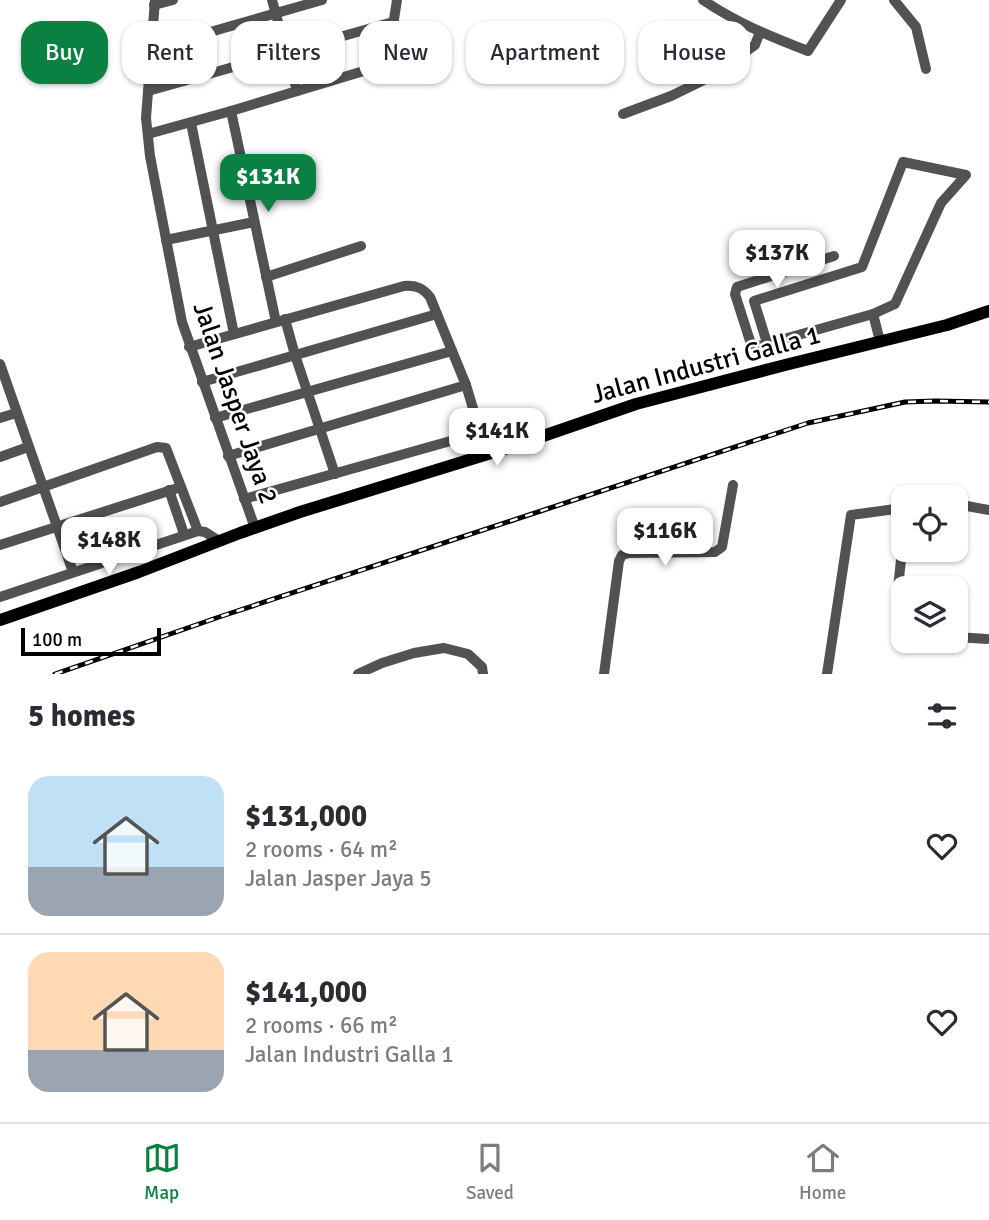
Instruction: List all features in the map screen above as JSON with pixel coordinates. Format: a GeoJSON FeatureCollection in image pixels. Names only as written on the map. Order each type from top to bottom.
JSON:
{"type":"FeatureCollection","features":[{"type":"Feature","properties":{"kind":"main road","name":"Jalan Industri Galla 1"},"geometry":{"type":"LineString","coordinates":[[0,620],[254,528],[636,404],[947,325],[989,311]]}},
{"type":"Feature","properties":{"kind":"street"},"geometry":{"type":"LineString","coordinates":[[155,2],[173,0]]}},
{"type":"Feature","properties":{"kind":"street"},"geometry":{"type":"LineString","coordinates":[[272,0],[278,21]]}},
{"type":"Feature","properties":{"kind":"street"},"geometry":{"type":"LineString","coordinates":[[217,30],[322,0]]}},
{"type":"Feature","properties":{"kind":"street"},"geometry":{"type":"LineString","coordinates":[[393,21],[397,0]]}},
{"type":"Feature","properties":{"kind":"street"},"geometry":{"type":"LineString","coordinates":[[703,0],[720,12],[760,32],[808,51],[841,0]]}},
{"type":"Feature","properties":{"kind":"street"},"geometry":{"type":"LineString","coordinates":[[894,0],[916,27],[926,69]]}},
{"type":"Feature","properties":{"kind":"street","name":"Jalan Jasper Jaya 2"},"geometry":{"type":"LineString","coordinates":[[153,21],[155,2]]}},
{"type":"Feature","properties":{"kind":"street"},"geometry":{"type":"LineString","coordinates":[[623,114],[671,96],[712,76],[755,45],[760,32]]}},
{"type":"Feature","properties":{"kind":"street"},"geometry":{"type":"LineString","coordinates":[[148,91],[231,68]]}},
{"type":"Feature","properties":{"kind":"street"},"geometry":{"type":"LineString","coordinates":[[148,134],[359,72]]}},
{"type":"Feature","properties":{"kind":"street","name":"Jalan Jasper Jaya 2"},"geometry":{"type":"LineString","coordinates":[[148,84],[146,118],[150,156],[181,322],[254,528]]}},
{"type":"Feature","properties":{"kind":"street"},"geometry":{"type":"LineString","coordinates":[[296,84],[298,91]]}},
{"type":"Feature","properties":{"kind":"street"},"geometry":{"type":"LineString","coordinates":[[231,111],[266,276],[335,474]]}},
{"type":"Feature","properties":{"kind":"street"},"geometry":{"type":"LineString","coordinates":[[191,122],[234,334]]}},
{"type":"Feature","properties":{"kind":"street"},"geometry":{"type":"LineString","coordinates":[[767,343],[754,301],[862,267],[903,162],[966,175],[941,203],[895,304],[873,314],[759,346],[752,344],[736,294],[737,287],[834,256]]}},
{"type":"Feature","properties":{"kind":"street"},"geometry":{"type":"LineString","coordinates":[[166,240],[254,222]]}},
{"type":"Feature","properties":{"kind":"street"},"geometry":{"type":"LineString","coordinates":[[266,276],[361,246]]}},
{"type":"Feature","properties":{"kind":"street"},"geometry":{"type":"LineString","coordinates":[[189,347],[413,285],[430,297],[466,385],[484,455]]}},
{"type":"Feature","properties":{"kind":"street"},"geometry":{"type":"LineString","coordinates":[[202,382],[437,314]]}},
{"type":"Feature","properties":{"kind":"street"},"geometry":{"type":"LineString","coordinates":[[873,314],[880,341]]}},
{"type":"Feature","properties":{"kind":"street"},"geometry":{"type":"LineString","coordinates":[[215,418],[452,351]]}},
{"type":"Feature","properties":{"kind":"street"},"geometry":{"type":"LineString","coordinates":[[1,368],[73,572]]}},
{"type":"Feature","properties":{"kind":"street"},"geometry":{"type":"LineString","coordinates":[[229,456],[466,385]]}},
{"type":"Feature","properties":{"kind":"street"},"geometry":{"type":"LineString","coordinates":[[0,418],[16,413]]}},
{"type":"Feature","properties":{"kind":"street"},"geometry":{"type":"LineString","coordinates":[[244,499],[479,433]]}},
{"type":"Feature","properties":{"kind":"street"},"geometry":{"type":"LineString","coordinates":[[0,457],[28,447]]}},
{"type":"Feature","properties":{"kind":"street"},"geometry":{"type":"LineString","coordinates":[[0,502],[158,447],[166,448],[198,531]]}},
{"type":"Feature","properties":{"kind":"street"},"geometry":{"type":"LineString","coordinates":[[604,674],[622,555],[629,552],[719,551],[722,547],[733,485]]}},
{"type":"Feature","properties":{"kind":"street"},"geometry":{"type":"LineString","coordinates":[[0,545],[181,486]]}},
{"type":"Feature","properties":{"kind":"street"},"geometry":{"type":"LineString","coordinates":[[169,490],[184,534]]}},
{"type":"Feature","properties":{"kind":"street"},"geometry":{"type":"LineString","coordinates":[[968,507],[989,510]]}},
{"type":"Feature","properties":{"kind":"street"},"geometry":{"type":"LineString","coordinates":[[827,674],[851,515],[891,510]]}},
{"type":"Feature","properties":{"kind":"street"},"geometry":{"type":"LineString","coordinates":[[0,597],[184,534],[205,532],[219,541]]}},
{"type":"Feature","properties":{"kind":"street"},"geometry":{"type":"LineString","coordinates":[[968,638],[987,639]]}},
{"type":"Feature","properties":{"kind":"street"},"geometry":{"type":"LineString","coordinates":[[358,674],[414,653],[444,648],[468,654],[487,673]]}},
{"type":"Feature","properties":{"kind":"railway"},"geometry":{"type":"LineString","coordinates":[[55,674],[222,616],[808,423],[905,402],[989,402]]}}]}
